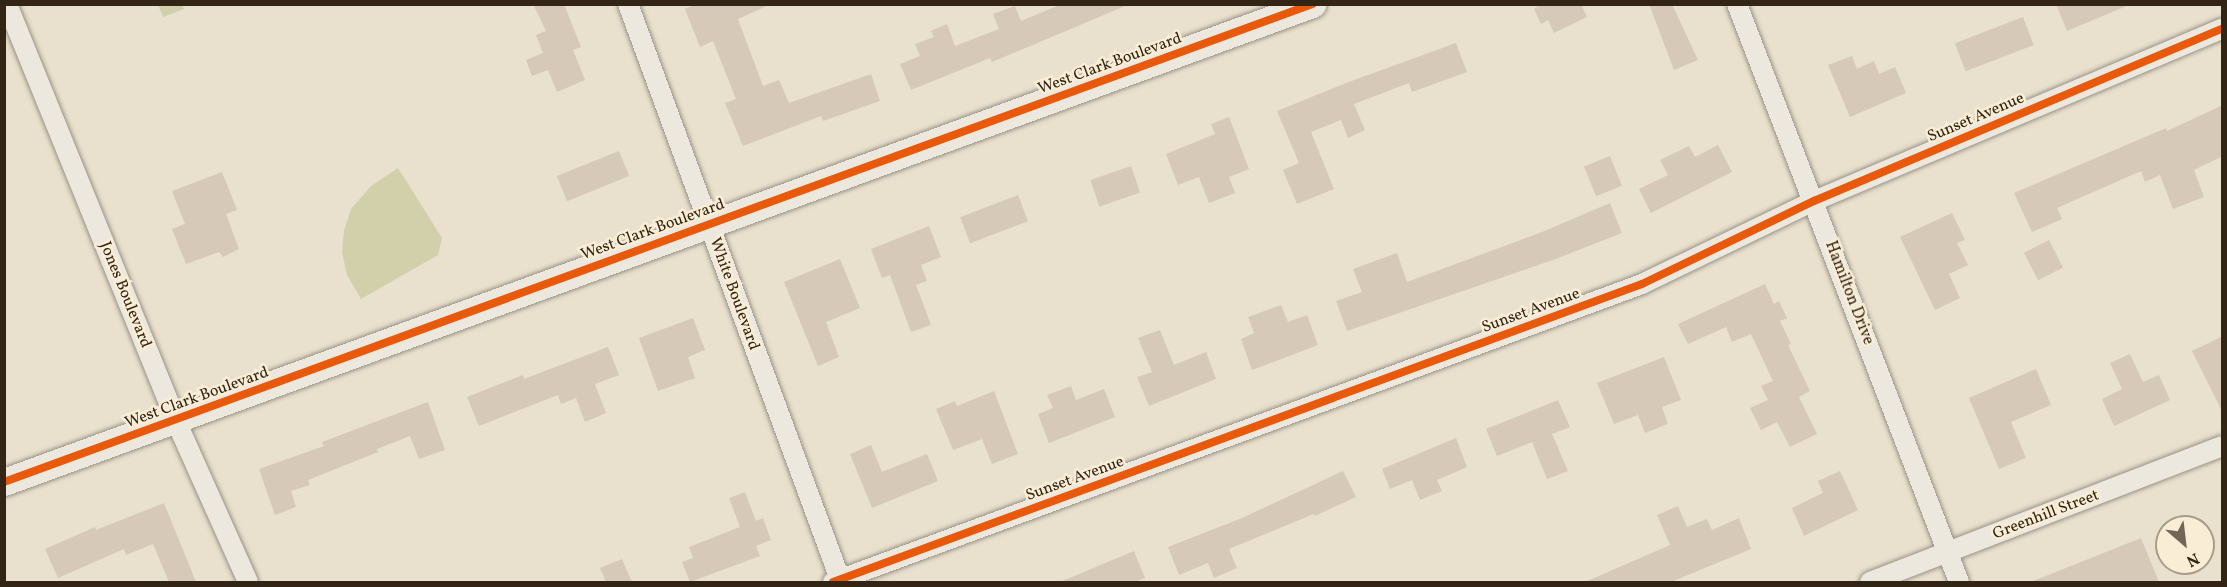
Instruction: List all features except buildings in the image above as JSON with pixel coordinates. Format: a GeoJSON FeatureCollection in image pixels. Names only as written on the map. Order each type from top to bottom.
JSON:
{"type":"FeatureCollection","features":[{"type":"Feature","properties":{"kind":"street","name":"Jones Boulevard"},"geometry":{"type":"LineString","coordinates":[[7,4],[176,421],[248,582]]}},
{"type":"Feature","properties":{"kind":"street","name":"White Boulevard"},"geometry":{"type":"LineString","coordinates":[[628,4],[838,582]]}},
{"type":"Feature","properties":{"kind":"street","name":"West Clark Boulevard"},"geometry":{"type":"LineString","coordinates":[[4,482],[1312,4]]}},
{"type":"Feature","properties":{"kind":"street","name":"Hamilton Drive"},"geometry":{"type":"LineString","coordinates":[[1737,4],[1959,582]]}},
{"type":"Feature","properties":{"kind":"street","name":"Sunset Avenue"},"geometry":{"type":"LineString","coordinates":[[838,582],[1642,284],[1814,201],[2223,29]]}},
{"type":"Feature","properties":{"kind":"street","name":"Greenhill Street"},"geometry":{"type":"LineString","coordinates":[[1870,582],[2223,446]]}},
{"type":"Feature","properties":{"kind":"shaded area"},"geometry":{"type":"Polygon","coordinates":[[[158,5],[182,5],[184,9],[163,17],[158,5]]]}},
{"type":"Feature","properties":{"kind":"shaded area"},"geometry":{"type":"Polygon","coordinates":[[[398,168],[442,238],[438,255],[361,299],[347,275],[342,252],[344,231],[351,209],[371,186],[398,168]]]}},
{"type":"Feature","properties":{"kind":"cycle path"},"geometry":{"type":"LineString","coordinates":[[4,482],[1312,4]]}},
{"type":"Feature","properties":{"kind":"cycle path"},"geometry":{"type":"LineString","coordinates":[[833,582],[1642,284],[1814,201],[2222,29]]}}]}
